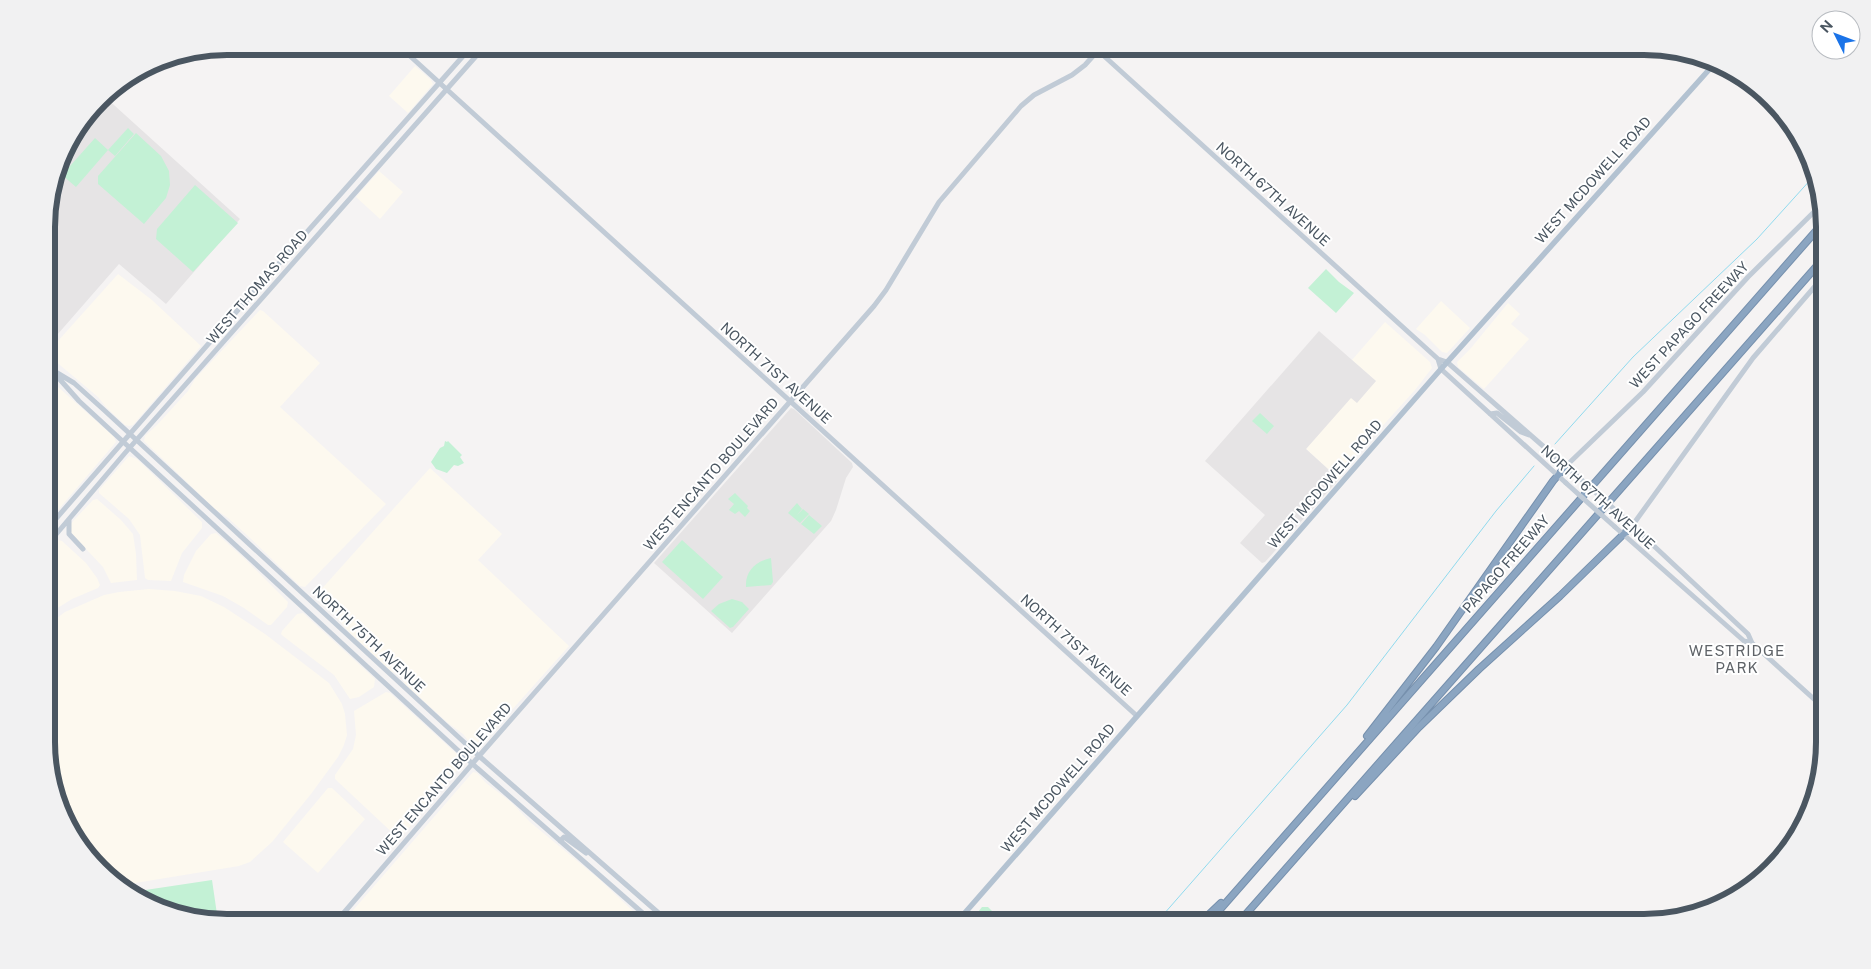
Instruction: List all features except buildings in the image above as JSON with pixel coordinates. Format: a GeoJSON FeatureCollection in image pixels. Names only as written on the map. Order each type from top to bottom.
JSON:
{"type":"FeatureCollection","features":[{"type":"Feature","properties":{"kind":"highway","name":"PAPAGO FREEWAY"},"geometry":{"type":"LineString","coordinates":[[1215,914],[1816,231]]}},
{"type":"Feature","properties":{"kind":"highway"},"geometry":{"type":"LineString","coordinates":[[1246,914],[1816,267]]}},
{"type":"Feature","properties":{"kind":"highway"},"geometry":{"type":"LineString","coordinates":[[1343,769],[1436,647],[1558,476],[1569,464]]}},
{"type":"Feature","properties":{"kind":"highway"},"geometry":{"type":"LineString","coordinates":[[1325,825],[1366,786],[1419,727],[1478,669],[1560,596],[1624,536],[1632,526]]}},
{"type":"Feature","properties":{"kind":"highway"},"geometry":{"type":"LineString","coordinates":[[1209,914],[1259,866]]}},
{"type":"Feature","properties":{"kind":"main road","name":"NORTH 71ST AVENUE"},"geometry":{"type":"LineString","coordinates":[[409,55],[1138,716]]}},
{"type":"Feature","properties":{"kind":"main road","name":"WEST THOMAS ROAD"},"geometry":{"type":"LineString","coordinates":[[55,520],[464,55]]}},
{"type":"Feature","properties":{"kind":"main road","name":"WEST THOMAS ROAD"},"geometry":{"type":"LineString","coordinates":[[55,536],[137,440],[477,55]]}},
{"type":"Feature","properties":{"kind":"main road","name":"WEST ENCANTO BOULEVARD"},"geometry":{"type":"LineString","coordinates":[[344,914],[472,763],[874,306],[886,290],[939,202],[1015,112],[1034,95],[1072,75],[1094,55]]}},
{"type":"Feature","properties":{"kind":"main road","name":"NORTH 67TH AVENUE"},"geometry":{"type":"LineString","coordinates":[[1108,55],[1438,359],[1442,369],[1528,449],[1624,536],[1744,640],[1752,643],[1816,701]]}},
{"type":"Feature","properties":{"kind":"main road","name":"WEST MCDOWELL ROAD"},"geometry":{"type":"LineString","coordinates":[[963,914],[1448,362],[1710,69]]}},
{"type":"Feature","properties":{"kind":"main road","name":"WEST PAPAGO FREEWAY"},"geometry":{"type":"LineString","coordinates":[[1569,464],[1643,392],[1748,277],[1815,211]]}},
{"type":"Feature","properties":{"kind":"main road"},"geometry":{"type":"LineString","coordinates":[[1632,526],[1754,358],[1816,286]]}},
{"type":"Feature","properties":{"kind":"main road","name":"NORTH 67TH AVENUE"},"geometry":{"type":"LineString","coordinates":[[1438,359],[1448,362],[1554,455],[1569,464],[1574,474],[1623,517],[1748,634],[1752,643]]}},
{"type":"Feature","properties":{"kind":"main road","name":"NORTH 75TH AVENUE"},"geometry":{"type":"LineString","coordinates":[[55,372],[74,383],[479,756],[660,914]]}},
{"type":"Feature","properties":{"kind":"main road","name":"NORTH 75TH AVENUE"},"geometry":{"type":"LineString","coordinates":[[55,372],[66,388],[123,442],[472,763],[644,914]]}},
{"type":"Feature","properties":{"kind":"main road"},"geometry":{"type":"LineString","coordinates":[[1490,414],[1497,413],[1521,432],[1536,439]]}},
{"type":"Feature","properties":{"kind":"main road"},"geometry":{"type":"LineString","coordinates":[[70,519],[69,534],[83,549]]}},
{"type":"Feature","properties":{"kind":"main road"},"geometry":{"type":"LineString","coordinates":[[552,820],[560,835],[560,840],[564,838],[570,841],[608,869]]}},
{"type":"Feature","properties":{"kind":"shaded area"},"geometry":{"type":"Polygon","coordinates":[[[415,66],[433,84],[408,113],[389,96],[415,66]]]}},
{"type":"Feature","properties":{"kind":"shaded area"},"geometry":{"type":"Polygon","coordinates":[[[110,102],[240,219],[166,304],[119,264],[55,337],[55,216],[61,182],[68,161],[84,131],[110,102]]]}},
{"type":"Feature","properties":{"kind":"shaded area"},"geometry":{"type":"Polygon","coordinates":[[[379,171],[403,192],[380,219],[356,197],[379,171]]]}},
{"type":"Feature","properties":{"kind":"shaded area"},"geometry":{"type":"Polygon","coordinates":[[[118,274],[152,300],[201,346],[133,425],[129,426],[125,425],[98,397],[55,361],[55,344],[118,274]]]}},
{"type":"Feature","properties":{"kind":"shaded area"},"geometry":{"type":"Polygon","coordinates":[[[1441,301],[1470,328],[1447,353],[1442,352],[1416,329],[1441,301]]]}},
{"type":"Feature","properties":{"kind":"shaded area"},"geometry":{"type":"Polygon","coordinates":[[[1508,303],[1520,314],[1511,324],[1529,339],[1484,389],[1458,367],[1457,362],[1508,303]]]}},
{"type":"Feature","properties":{"kind":"shaded area"},"geometry":{"type":"Polygon","coordinates":[[[260,310],[320,363],[280,407],[386,504],[305,587],[300,586],[249,537],[215,509],[144,441],[145,436],[188,391],[195,379],[260,310]]]}},
{"type":"Feature","properties":{"kind":"shaded area"},"geometry":{"type":"Polygon","coordinates":[[[1385,322],[1430,362],[1432,368],[1415,390],[1359,452],[1339,479],[1306,449],[1351,397],[1357,402],[1376,381],[1352,360],[1385,322]]]}},
{"type":"Feature","properties":{"kind":"shaded area"},"geometry":{"type":"Polygon","coordinates":[[[1319,331],[1376,381],[1357,403],[1351,398],[1306,449],[1339,479],[1265,562],[1262,563],[1240,543],[1265,515],[1205,461],[1319,331]]]}},
{"type":"Feature","properties":{"kind":"shaded area"},"geometry":{"type":"Polygon","coordinates":[[[55,384],[114,437],[116,442],[55,514],[55,384]]]}},
{"type":"Feature","properties":{"kind":"shaded area"},"geometry":{"type":"Polygon","coordinates":[[[791,408],[852,463],[853,467],[846,478],[831,521],[732,633],[654,563],[791,408]]]}},
{"type":"Feature","properties":{"kind":"shaded area"},"geometry":{"type":"Polygon","coordinates":[[[129,456],[137,459],[202,522],[202,528],[182,553],[171,581],[148,580],[145,578],[140,535],[129,519],[99,493],[99,490],[129,456]]]}},
{"type":"Feature","properties":{"kind":"shaded area"},"geometry":{"type":"Polygon","coordinates":[[[430,468],[502,534],[478,560],[569,646],[478,748],[473,747],[463,734],[405,684],[401,676],[391,671],[349,632],[317,597],[318,593],[430,468]]]}},
{"type":"Feature","properties":{"kind":"shaded area"},"geometry":{"type":"Polygon","coordinates":[[[97,499],[121,520],[133,534],[137,580],[111,583],[103,567],[70,532],[71,524],[74,520],[93,500],[97,499]]]}},
{"type":"Feature","properties":{"kind":"shaded area"},"geometry":{"type":"Polygon","coordinates":[[[216,533],[288,602],[287,607],[271,625],[268,625],[223,596],[183,582],[184,575],[196,551],[211,534],[216,533]]]}},
{"type":"Feature","properties":{"kind":"shaded area"},"geometry":{"type":"Polygon","coordinates":[[[58,540],[62,541],[86,563],[100,585],[98,588],[72,599],[55,610],[55,543],[58,540]]]}},
{"type":"Feature","properties":{"kind":"shaded area"},"geometry":{"type":"Polygon","coordinates":[[[149,589],[175,591],[201,596],[224,607],[265,634],[329,683],[342,704],[347,735],[338,757],[272,842],[250,862],[239,866],[130,884],[98,855],[84,838],[68,808],[56,765],[55,620],[65,612],[104,595],[149,589]]]}},
{"type":"Feature","properties":{"kind":"shaded area"},"geometry":{"type":"Polygon","coordinates":[[[303,613],[375,679],[374,687],[359,697],[350,699],[334,675],[281,634],[297,614],[303,613]]]}},
{"type":"Feature","properties":{"kind":"shaded area"},"geometry":{"type":"Polygon","coordinates":[[[386,692],[390,693],[461,758],[463,763],[402,836],[398,838],[335,779],[335,775],[353,749],[356,735],[354,711],[386,692]]]}},
{"type":"Feature","properties":{"kind":"shaded area"},"geometry":{"type":"Polygon","coordinates":[[[473,772],[477,773],[486,783],[511,802],[530,822],[599,879],[636,914],[350,914],[473,772]]]}},
{"type":"Feature","properties":{"kind":"shaded area"},"geometry":{"type":"Polygon","coordinates":[[[328,788],[332,788],[365,819],[318,873],[283,842],[328,788]]]}},
{"type":"Feature","properties":{"kind":"green space"},"geometry":{"type":"Polygon","coordinates":[[[128,128],[134,134],[115,156],[108,150],[128,128]]]}},
{"type":"Feature","properties":{"kind":"green space"},"geometry":{"type":"Polygon","coordinates":[[[136,133],[161,156],[169,171],[170,185],[166,198],[144,224],[98,184],[98,176],[136,133]]]}},
{"type":"Feature","properties":{"kind":"green space"},"geometry":{"type":"Polygon","coordinates":[[[95,138],[108,150],[76,187],[63,176],[64,173],[95,138]]]}},
{"type":"Feature","properties":{"kind":"green space"},"geometry":{"type":"Polygon","coordinates":[[[195,185],[238,223],[193,272],[156,239],[157,229],[195,185]]]}},
{"type":"Feature","properties":{"kind":"green space"},"geometry":{"type":"Polygon","coordinates":[[[1326,269],[1354,293],[1336,313],[1308,288],[1326,269]]]}},
{"type":"Feature","properties":{"kind":"green space"},"geometry":{"type":"Polygon","coordinates":[[[1260,413],[1274,426],[1267,434],[1252,421],[1260,413]]]}},
{"type":"Feature","properties":{"kind":"green space"},"geometry":{"type":"Polygon","coordinates":[[[445,441],[448,441],[462,455],[460,457],[464,463],[458,466],[454,465],[447,473],[436,469],[431,462],[440,448],[444,446],[445,441]]]}},
{"type":"Feature","properties":{"kind":"green space"},"geometry":{"type":"Polygon","coordinates":[[[735,493],[748,506],[747,508],[750,511],[745,517],[739,511],[735,514],[729,510],[734,504],[728,499],[735,493]]]}},
{"type":"Feature","properties":{"kind":"green space"},"geometry":{"type":"Polygon","coordinates":[[[797,503],[802,509],[797,515],[803,509],[809,514],[800,523],[788,513],[797,503]]]}},
{"type":"Feature","properties":{"kind":"green space"},"geometry":{"type":"Polygon","coordinates":[[[809,515],[822,526],[814,534],[801,524],[809,515]]]}},
{"type":"Feature","properties":{"kind":"green space"},"geometry":{"type":"Polygon","coordinates":[[[682,540],[723,577],[703,599],[662,562],[682,540]]]}},
{"type":"Feature","properties":{"kind":"green space"},"geometry":{"type":"Polygon","coordinates":[[[771,558],[773,582],[771,585],[746,587],[747,576],[752,568],[756,564],[771,558]]]}},
{"type":"Feature","properties":{"kind":"green space"},"geometry":{"type":"Polygon","coordinates":[[[732,599],[742,602],[749,609],[730,628],[711,611],[719,604],[732,599]]]}},
{"type":"Feature","properties":{"kind":"green space"},"geometry":{"type":"Polygon","coordinates":[[[212,880],[217,914],[193,911],[172,905],[141,891],[212,880]]]}},
{"type":"Feature","properties":{"kind":"green space"},"geometry":{"type":"Polygon","coordinates":[[[982,907],[988,907],[995,914],[976,914],[982,907]]]}},
{"type":"Feature","properties":{"kind":"waterway"},"geometry":{"type":"LineString","coordinates":[[1555,444],[1633,357],[1757,239],[1810,181]]}},
{"type":"Feature","properties":{"kind":"waterway"},"geometry":{"type":"LineString","coordinates":[[1164,914],[1347,705],[1496,511],[1534,466]]}},
{"type":"Feature","properties":{"kind":"district","name":"WESTRIDGE PARK"},"geometry":{"type":"Point","coordinates":[1737,658]}}]}
